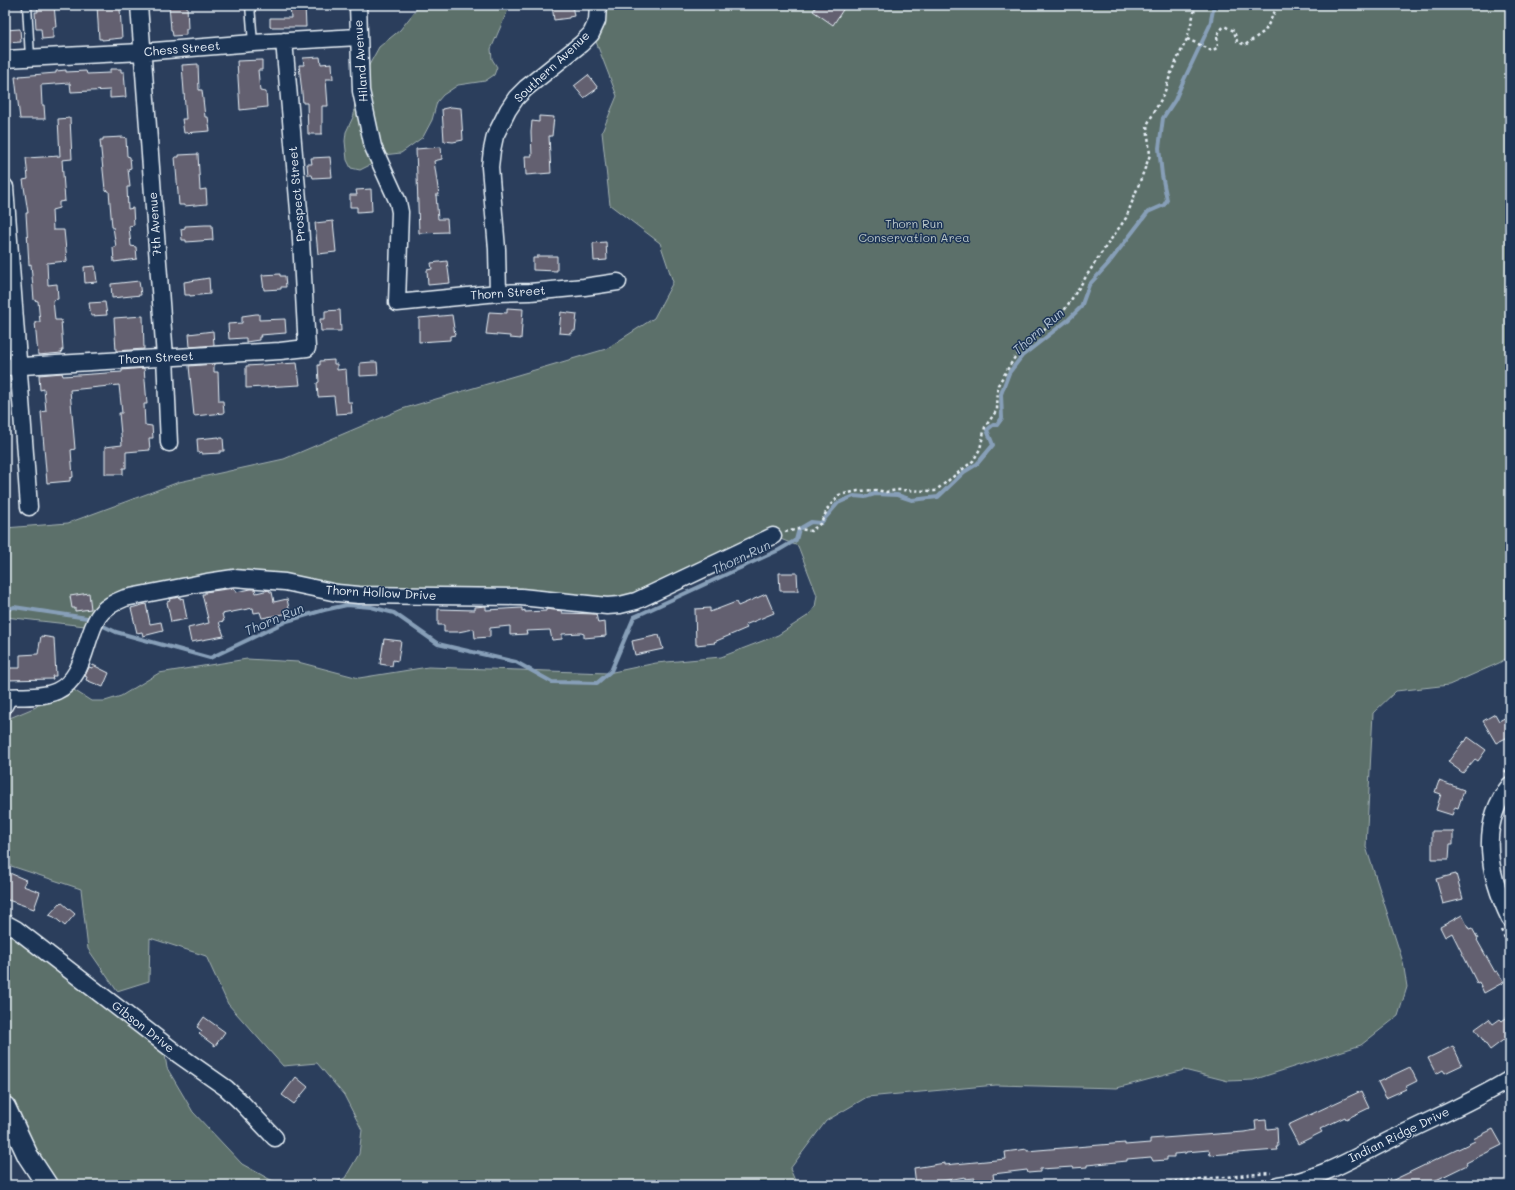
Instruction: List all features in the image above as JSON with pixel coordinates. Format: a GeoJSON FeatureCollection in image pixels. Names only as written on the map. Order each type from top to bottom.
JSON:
{"type":"FeatureCollection","features":[{"type":"Feature","properties":{"kind":"street","name":"7th Avenue"},"geometry":{"type":"LineString","coordinates":[[139,5],[165,358],[169,443]]}},
{"type":"Feature","properties":{"kind":"street","name":"Hiland Avenue"},"geometry":{"type":"LineString","coordinates":[[358,5],[361,92],[372,147],[398,202],[400,212],[397,303]]}},
{"type":"Feature","properties":{"kind":"street","name":"Southern Avenue"},"geometry":{"type":"LineString","coordinates":[[498,293],[497,249],[490,167],[495,136],[516,98],[591,34],[596,21],[598,5]]}},
{"type":"Feature","properties":{"kind":"street","name":"Chess Street"},"geometry":{"type":"LineString","coordinates":[[5,59],[142,52],[253,43],[358,37]]}},
{"type":"Feature","properties":{"kind":"street","name":"Prospect Street"},"geometry":{"type":"LineString","coordinates":[[284,42],[300,222],[307,348]]}},
{"type":"Feature","properties":{"kind":"street"},"geometry":{"type":"LineString","coordinates":[[5,187],[12,366],[29,507]]}},
{"type":"Feature","properties":{"kind":"street","name":"Thorn Street"},"geometry":{"type":"LineString","coordinates":[[397,303],[498,293],[530,292],[584,287],[618,282]]}},
{"type":"Feature","properties":{"kind":"street","name":"Thorn Street"},"geometry":{"type":"LineString","coordinates":[[12,366],[280,351],[307,348]]}},
{"type":"Feature","properties":{"kind":"street","name":"Thorn Hollow Drive"},"geometry":{"type":"LineString","coordinates":[[9,697],[47,694],[66,686],[81,662],[96,622],[113,602],[125,598],[234,578],[285,582],[344,594],[521,597],[607,606],[620,605],[636,601],[773,536]]}},
{"type":"Feature","properties":{"kind":"street"},"geometry":{"type":"LineString","coordinates":[[1510,785],[1502,795],[1496,807],[1491,822],[1489,835],[1493,872],[1501,899],[1510,919]]}},
{"type":"Feature","properties":{"kind":"street","name":"Gibson Drive"},"geometry":{"type":"LineString","coordinates":[[5,923],[16,929],[179,1055],[226,1088],[275,1138]]}},
{"type":"Feature","properties":{"kind":"street","name":"Indian Ridge Drive"},"geometry":{"type":"LineString","coordinates":[[1279,1181],[1314,1176],[1330,1169],[1473,1099],[1510,1079]]}},
{"type":"Feature","properties":{"kind":"street"},"geometry":{"type":"LineString","coordinates":[[5,1107],[28,1156],[47,1185]]}},
{"type":"Feature","properties":{"kind":"lane"},"geometry":{"type":"LineString","coordinates":[[27,5],[30,57]]}},
{"type":"Feature","properties":{"kind":"lane"},"geometry":{"type":"LineString","coordinates":[[250,5],[253,43]]}},
{"type":"Feature","properties":{"kind":"lane"},"geometry":{"type":"LineString","coordinates":[[5,712],[9,697]]}},
{"type":"Feature","properties":{"kind":"path"},"geometry":{"type":"LineString","coordinates":[[773,536],[799,528],[811,531],[822,522],[828,508],[839,495],[858,491],[876,490],[886,492],[897,490],[936,491],[973,461],[980,449],[985,427],[997,410],[998,385],[1015,358],[1032,340],[1060,317],[1126,218],[1150,155],[1147,125],[1164,94],[1172,70],[1187,39],[1196,5]]}},
{"type":"Feature","properties":{"kind":"path"},"geometry":{"type":"LineString","coordinates":[[1187,39],[1212,51],[1218,47],[1217,35],[1224,26],[1234,31],[1237,41],[1245,45],[1265,31],[1278,5]]}},
{"type":"Feature","properties":{"kind":"path"},"geometry":{"type":"LineString","coordinates":[[1133,1185],[1279,1181]]}},
{"type":"Feature","properties":{"kind":"shaded area"},"geometry":{"type":"Polygon","coordinates":[[[47,694],[36,707],[5,720],[5,697],[47,694]]]}},
{"type":"Feature","properties":{"kind":"green space"},"geometry":{"type":"Polygon","coordinates":[[[420,5],[510,5],[491,49],[492,59],[497,67],[494,75],[485,81],[458,85],[443,95],[437,102],[432,120],[423,137],[401,153],[383,155],[376,162],[360,170],[351,168],[347,160],[345,141],[346,132],[354,115],[357,87],[379,47],[400,30],[420,5]]]}},
{"type":"Feature","properties":{"kind":"green space","name":"Thorn Run Conservation Area"},"geometry":{"type":"Polygon","coordinates":[[[605,5],[1510,5],[1510,656],[1499,663],[1449,685],[1396,691],[1373,713],[1366,847],[1403,962],[1407,987],[1398,1016],[1361,1045],[1253,1080],[1228,1081],[1184,1070],[1117,1088],[996,1085],[867,1097],[826,1121],[790,1169],[797,1185],[329,1185],[345,1178],[359,1154],[362,1130],[344,1095],[317,1063],[283,1066],[228,1004],[206,956],[150,938],[149,981],[117,991],[88,949],[81,889],[5,864],[5,720],[36,707],[47,694],[66,685],[91,701],[105,701],[121,696],[159,673],[247,659],[298,662],[359,678],[428,667],[608,673],[656,663],[721,657],[778,635],[809,615],[815,607],[817,595],[798,546],[773,536],[636,601],[473,597],[256,579],[125,598],[94,627],[5,617],[5,528],[68,523],[179,482],[284,459],[402,409],[606,349],[654,318],[673,282],[660,243],[610,205],[602,132],[617,96],[593,34],[605,5]]]}},
{"type":"Feature","properties":{"kind":"green space"},"geometry":{"type":"Polygon","coordinates":[[[5,923],[163,1043],[167,1068],[193,1112],[242,1164],[283,1185],[47,1185],[5,1107],[5,923]]]}},
{"type":"Feature","properties":{"kind":"building"},"geometry":{"type":"Polygon","coordinates":[[[37,5],[54,5],[56,27],[53,27],[53,38],[42,39],[41,29],[36,29],[35,12],[38,12],[37,5]]]}},
{"type":"Feature","properties":{"kind":"building"},"geometry":{"type":"Polygon","coordinates":[[[97,5],[115,5],[116,9],[120,9],[122,38],[99,39],[97,5]]]}},
{"type":"Feature","properties":{"kind":"building"},"geometry":{"type":"Polygon","coordinates":[[[169,5],[187,5],[188,29],[186,29],[186,35],[173,36],[171,30],[169,5]]]}},
{"type":"Feature","properties":{"kind":"building"},"geometry":{"type":"Polygon","coordinates":[[[290,5],[305,5],[306,27],[270,27],[270,18],[291,18],[290,5]]]}},
{"type":"Feature","properties":{"kind":"building"},"geometry":{"type":"Polygon","coordinates":[[[552,5],[572,5],[574,16],[554,20],[552,5]]]}},
{"type":"Feature","properties":{"kind":"building"},"geometry":{"type":"Polygon","coordinates":[[[817,5],[846,5],[833,25],[813,11],[817,5]]]}},
{"type":"Feature","properties":{"kind":"building"},"geometry":{"type":"Polygon","coordinates":[[[20,29],[21,42],[5,43],[5,30],[20,29]]]}},
{"type":"Feature","properties":{"kind":"building"},"geometry":{"type":"Polygon","coordinates":[[[320,57],[321,64],[332,63],[333,79],[326,79],[328,106],[322,106],[322,134],[308,134],[307,103],[303,103],[299,65],[304,65],[303,58],[320,57]]]}},
{"type":"Feature","properties":{"kind":"building"},"geometry":{"type":"Polygon","coordinates":[[[262,60],[262,70],[258,70],[260,91],[266,92],[267,107],[240,110],[237,61],[262,60]]]}},
{"type":"Feature","properties":{"kind":"building"},"geometry":{"type":"Polygon","coordinates":[[[198,64],[199,90],[202,90],[205,117],[208,117],[210,131],[184,133],[182,119],[186,119],[182,65],[198,64]]]}},
{"type":"Feature","properties":{"kind":"building"},"geometry":{"type":"Polygon","coordinates":[[[110,69],[121,69],[121,72],[124,72],[126,97],[110,98],[110,90],[71,92],[70,83],[41,85],[42,105],[44,105],[45,119],[20,119],[15,77],[56,73],[56,71],[66,70],[66,72],[86,71],[87,74],[110,73],[110,69]]]}},
{"type":"Feature","properties":{"kind":"building"},"geometry":{"type":"Polygon","coordinates":[[[588,75],[598,88],[584,98],[574,86],[588,75]]]}},
{"type":"Feature","properties":{"kind":"building"},"geometry":{"type":"Polygon","coordinates":[[[451,107],[461,108],[463,140],[453,142],[444,141],[442,109],[451,107]]]}},
{"type":"Feature","properties":{"kind":"building"},"geometry":{"type":"Polygon","coordinates":[[[539,116],[554,117],[552,136],[549,136],[551,173],[526,175],[525,156],[532,156],[532,121],[539,122],[539,116]]]}},
{"type":"Feature","properties":{"kind":"building"},"geometry":{"type":"Polygon","coordinates":[[[70,118],[72,159],[62,160],[65,201],[59,202],[59,208],[52,210],[53,230],[64,230],[67,261],[47,263],[48,285],[57,284],[58,299],[53,300],[55,320],[61,320],[63,350],[61,350],[62,353],[38,355],[35,322],[40,322],[38,301],[34,300],[31,264],[29,265],[26,213],[28,213],[23,180],[28,179],[26,158],[60,156],[58,119],[70,118]]]}},
{"type":"Feature","properties":{"kind":"building"},"geometry":{"type":"Polygon","coordinates":[[[103,138],[126,138],[127,156],[130,157],[131,168],[128,169],[130,187],[127,187],[128,209],[133,208],[134,225],[129,226],[131,246],[136,247],[137,259],[114,262],[113,247],[116,247],[112,227],[109,191],[105,190],[100,140],[103,140],[103,138]]]}},
{"type":"Feature","properties":{"kind":"building"},"geometry":{"type":"Polygon","coordinates":[[[441,147],[442,159],[434,161],[439,195],[436,195],[438,219],[447,219],[448,232],[419,233],[416,149],[441,147]]]}},
{"type":"Feature","properties":{"kind":"building"},"geometry":{"type":"Polygon","coordinates":[[[198,154],[200,190],[206,189],[207,204],[179,205],[175,157],[179,157],[179,155],[198,154]]]}},
{"type":"Feature","properties":{"kind":"building"},"geometry":{"type":"Polygon","coordinates":[[[330,157],[332,177],[313,178],[312,175],[308,175],[307,164],[312,164],[311,158],[330,157]]]}},
{"type":"Feature","properties":{"kind":"building"},"geometry":{"type":"Polygon","coordinates":[[[371,189],[372,211],[357,212],[357,207],[350,207],[350,195],[357,195],[356,190],[371,189]]]}},
{"type":"Feature","properties":{"kind":"building"},"geometry":{"type":"Polygon","coordinates":[[[333,221],[336,252],[318,254],[315,223],[333,221]]]}},
{"type":"Feature","properties":{"kind":"building"},"geometry":{"type":"Polygon","coordinates":[[[212,225],[213,240],[186,242],[186,240],[182,240],[181,229],[185,228],[185,226],[212,225]]]}},
{"type":"Feature","properties":{"kind":"building"},"geometry":{"type":"Polygon","coordinates":[[[606,242],[607,260],[594,261],[593,243],[606,242]]]}},
{"type":"Feature","properties":{"kind":"building"},"geometry":{"type":"Polygon","coordinates":[[[537,256],[557,256],[557,271],[533,270],[533,258],[537,258],[537,256]]]}},
{"type":"Feature","properties":{"kind":"building"},"geometry":{"type":"Polygon","coordinates":[[[447,261],[450,283],[428,285],[427,270],[432,269],[431,263],[447,261]]]}},
{"type":"Feature","properties":{"kind":"building"},"geometry":{"type":"Polygon","coordinates":[[[95,266],[97,282],[85,283],[84,267],[95,266]]]}},
{"type":"Feature","properties":{"kind":"building"},"geometry":{"type":"Polygon","coordinates":[[[280,274],[280,276],[285,276],[286,287],[281,287],[281,289],[264,290],[262,275],[280,274]]]}},
{"type":"Feature","properties":{"kind":"building"},"geometry":{"type":"Polygon","coordinates":[[[209,278],[210,294],[185,295],[184,282],[209,278]]]}},
{"type":"Feature","properties":{"kind":"building"},"geometry":{"type":"Polygon","coordinates":[[[139,281],[141,295],[112,298],[111,284],[139,281]]]}},
{"type":"Feature","properties":{"kind":"building"},"geometry":{"type":"Polygon","coordinates":[[[105,302],[107,315],[91,316],[89,303],[105,302]]]}},
{"type":"Feature","properties":{"kind":"building"},"geometry":{"type":"Polygon","coordinates":[[[507,308],[523,309],[521,339],[510,338],[510,336],[486,334],[489,312],[507,313],[507,308]]]}},
{"type":"Feature","properties":{"kind":"building"},"geometry":{"type":"Polygon","coordinates":[[[340,310],[341,331],[321,331],[320,319],[325,319],[325,311],[340,310]]]}},
{"type":"Feature","properties":{"kind":"building"},"geometry":{"type":"Polygon","coordinates":[[[561,312],[577,314],[575,331],[572,331],[572,334],[559,333],[561,312]]]}},
{"type":"Feature","properties":{"kind":"building"},"geometry":{"type":"Polygon","coordinates":[[[259,314],[259,320],[285,319],[286,333],[260,335],[261,337],[259,337],[259,340],[246,342],[246,338],[229,339],[228,324],[242,323],[242,316],[259,314]]]}},
{"type":"Feature","properties":{"kind":"building"},"geometry":{"type":"Polygon","coordinates":[[[452,315],[455,335],[450,336],[450,340],[419,342],[419,318],[452,315]]]}},
{"type":"Feature","properties":{"kind":"building"},"geometry":{"type":"Polygon","coordinates":[[[143,316],[144,349],[116,351],[114,318],[143,316]]]}},
{"type":"Feature","properties":{"kind":"building"},"geometry":{"type":"Polygon","coordinates":[[[213,331],[214,345],[190,347],[189,334],[213,331]]]}},
{"type":"Feature","properties":{"kind":"building"},"geometry":{"type":"Polygon","coordinates":[[[334,360],[334,364],[337,364],[337,370],[346,369],[348,402],[351,402],[352,413],[336,414],[334,396],[318,397],[318,365],[320,365],[320,361],[334,360]]]}},
{"type":"Feature","properties":{"kind":"building"},"geometry":{"type":"Polygon","coordinates":[[[377,362],[378,375],[360,376],[360,363],[377,362]]]}},
{"type":"Feature","properties":{"kind":"building"},"geometry":{"type":"Polygon","coordinates":[[[297,363],[300,385],[246,388],[246,366],[297,363]]]}},
{"type":"Feature","properties":{"kind":"building"},"geometry":{"type":"Polygon","coordinates":[[[214,364],[214,372],[218,372],[219,401],[223,401],[224,413],[194,416],[189,366],[214,364]]]}},
{"type":"Feature","properties":{"kind":"building"},"geometry":{"type":"Polygon","coordinates":[[[144,368],[147,404],[144,404],[145,425],[152,426],[153,438],[149,438],[150,450],[126,452],[126,468],[123,468],[123,474],[105,474],[105,447],[122,445],[119,413],[122,413],[119,385],[70,390],[75,449],[71,450],[73,477],[70,478],[70,481],[47,483],[41,412],[46,411],[44,389],[40,390],[39,375],[62,373],[63,376],[122,372],[122,370],[144,368]]]}},
{"type":"Feature","properties":{"kind":"building"},"geometry":{"type":"Polygon","coordinates":[[[223,438],[224,451],[220,451],[220,453],[198,453],[197,439],[223,438]]]}},
{"type":"Feature","properties":{"kind":"building"},"geometry":{"type":"Polygon","coordinates":[[[779,573],[797,573],[798,591],[780,591],[779,573]]]}},
{"type":"Feature","properties":{"kind":"building"},"geometry":{"type":"Polygon","coordinates":[[[234,588],[236,592],[255,589],[256,593],[269,590],[272,592],[274,602],[287,599],[290,613],[262,618],[260,612],[254,613],[253,608],[222,614],[224,621],[219,622],[224,636],[191,642],[188,628],[209,623],[202,594],[205,594],[205,592],[234,588]]]}},
{"type":"Feature","properties":{"kind":"building"},"geometry":{"type":"Polygon","coordinates":[[[89,593],[91,609],[75,611],[75,608],[72,608],[70,596],[89,593]]]}},
{"type":"Feature","properties":{"kind":"building"},"geometry":{"type":"Polygon","coordinates":[[[766,594],[774,613],[745,625],[747,628],[714,642],[715,643],[696,645],[695,609],[710,608],[710,612],[736,602],[738,606],[766,594]]]}},
{"type":"Feature","properties":{"kind":"building"},"geometry":{"type":"Polygon","coordinates":[[[180,597],[180,599],[183,598],[187,619],[171,622],[167,602],[170,601],[169,599],[180,597]]]}},
{"type":"Feature","properties":{"kind":"building"},"geometry":{"type":"Polygon","coordinates":[[[146,604],[150,624],[161,622],[163,631],[143,636],[142,632],[137,633],[131,608],[146,604]]]}},
{"type":"Feature","properties":{"kind":"building"},"geometry":{"type":"Polygon","coordinates":[[[486,606],[486,610],[522,608],[522,611],[525,610],[525,612],[546,611],[546,609],[562,611],[562,613],[596,614],[598,623],[605,622],[606,636],[584,638],[584,634],[581,633],[562,634],[562,639],[552,640],[550,630],[526,631],[527,634],[510,635],[510,626],[490,628],[490,637],[475,638],[474,629],[458,632],[444,632],[444,625],[438,625],[438,609],[475,610],[475,607],[486,606]]]}},
{"type":"Feature","properties":{"kind":"building"},"geometry":{"type":"Polygon","coordinates":[[[659,635],[663,649],[635,655],[632,641],[659,635]]]}},
{"type":"Feature","properties":{"kind":"building"},"geometry":{"type":"Polygon","coordinates":[[[41,636],[54,638],[56,676],[52,676],[53,679],[5,680],[5,668],[20,668],[20,655],[38,654],[41,636]]]}},
{"type":"Feature","properties":{"kind":"building"},"geometry":{"type":"Polygon","coordinates":[[[384,639],[401,641],[398,661],[393,660],[392,666],[380,664],[384,639]]]}},
{"type":"Feature","properties":{"kind":"building"},"geometry":{"type":"Polygon","coordinates":[[[93,665],[109,673],[103,687],[86,680],[87,677],[85,676],[89,667],[92,668],[93,665]]]}},
{"type":"Feature","properties":{"kind":"building"},"geometry":{"type":"Polygon","coordinates":[[[1495,714],[1499,721],[1510,715],[1510,736],[1496,743],[1483,721],[1495,714]]]}},
{"type":"Feature","properties":{"kind":"building"},"geometry":{"type":"Polygon","coordinates":[[[1468,737],[1486,750],[1478,761],[1475,759],[1463,773],[1448,762],[1468,737]]]}},
{"type":"Feature","properties":{"kind":"building"},"geometry":{"type":"Polygon","coordinates":[[[1439,781],[1464,790],[1458,808],[1455,807],[1452,815],[1436,810],[1441,794],[1435,792],[1439,781]]]}},
{"type":"Feature","properties":{"kind":"building"},"geometry":{"type":"Polygon","coordinates":[[[1432,831],[1453,831],[1453,844],[1450,844],[1449,859],[1432,859],[1432,831]]]}},
{"type":"Feature","properties":{"kind":"building"},"geometry":{"type":"Polygon","coordinates":[[[5,871],[26,880],[23,886],[40,892],[34,909],[5,899],[5,871]]]}},
{"type":"Feature","properties":{"kind":"building"},"geometry":{"type":"Polygon","coordinates":[[[1456,874],[1463,899],[1443,904],[1436,879],[1456,874]]]}},
{"type":"Feature","properties":{"kind":"building"},"geometry":{"type":"Polygon","coordinates":[[[61,902],[75,914],[65,926],[49,915],[61,902]]]}},
{"type":"Feature","properties":{"kind":"building"},"geometry":{"type":"Polygon","coordinates":[[[1462,915],[1469,929],[1472,928],[1495,972],[1497,971],[1504,982],[1484,993],[1479,982],[1477,983],[1452,933],[1445,937],[1440,927],[1462,915]]]}},
{"type":"Feature","properties":{"kind":"building"},"geometry":{"type":"Polygon","coordinates":[[[1510,1015],[1510,1035],[1490,1050],[1475,1029],[1489,1019],[1493,1024],[1500,1019],[1502,1021],[1510,1015]]]}},
{"type":"Feature","properties":{"kind":"building"},"geometry":{"type":"Polygon","coordinates":[[[204,1017],[225,1032],[215,1046],[199,1034],[202,1031],[197,1027],[204,1017]]]}},
{"type":"Feature","properties":{"kind":"building"},"geometry":{"type":"Polygon","coordinates":[[[1453,1046],[1462,1065],[1445,1073],[1443,1070],[1436,1074],[1428,1058],[1453,1046]]]}},
{"type":"Feature","properties":{"kind":"building"},"geometry":{"type":"Polygon","coordinates":[[[1410,1067],[1417,1081],[1405,1087],[1406,1089],[1386,1098],[1378,1082],[1410,1067]]]}},
{"type":"Feature","properties":{"kind":"building"},"geometry":{"type":"Polygon","coordinates":[[[296,1077],[308,1087],[294,1104],[282,1095],[296,1077]]]}},
{"type":"Feature","properties":{"kind":"building"},"geometry":{"type":"Polygon","coordinates":[[[1361,1091],[1369,1108],[1320,1129],[1322,1132],[1298,1144],[1288,1125],[1361,1091]]]}},
{"type":"Feature","properties":{"kind":"building"},"geometry":{"type":"Polygon","coordinates":[[[1266,1120],[1267,1129],[1277,1128],[1277,1150],[1210,1155],[1209,1150],[1186,1152],[1174,1154],[1174,1157],[1167,1157],[1167,1160],[1153,1161],[1151,1157],[1127,1159],[1127,1161],[1087,1165],[1087,1167],[1040,1169],[1040,1172],[1028,1173],[1027,1170],[993,1174],[994,1181],[975,1183],[975,1178],[965,1179],[965,1177],[931,1183],[931,1185],[916,1185],[914,1168],[945,1163],[945,1165],[1006,1159],[1005,1152],[1027,1149],[1027,1151],[1125,1143],[1125,1145],[1150,1143],[1150,1139],[1244,1132],[1256,1130],[1255,1121],[1266,1120]]]}},
{"type":"Feature","properties":{"kind":"building"},"geometry":{"type":"Polygon","coordinates":[[[1493,1129],[1502,1145],[1466,1163],[1467,1165],[1426,1185],[1383,1185],[1475,1141],[1473,1139],[1493,1129]]]}},
{"type":"Feature","properties":{"kind":"waterway","name":"Thorn Run"},"geometry":{"type":"LineString","coordinates":[[99,624],[116,632],[210,658],[287,621],[347,605],[371,607],[394,613],[438,644],[516,662],[552,682],[597,683],[611,671],[634,617],[779,550],[796,540],[799,529],[811,522],[821,523],[838,503],[854,496],[865,497],[875,494],[897,495],[912,500],[938,497],[964,472],[977,464],[993,445],[987,430],[993,425],[997,425],[1002,418],[1001,394],[1009,373],[1022,356],[1068,320],[1081,307],[1089,285],[1108,264],[1148,212],[1164,205],[1167,200],[1159,148],[1163,118],[1175,100],[1210,25],[1214,5]]}},
{"type":"Feature","properties":{"kind":"waterway","name":"Thorn Run"},"geometry":{"type":"LineString","coordinates":[[5,611],[14,607],[87,618],[93,621]]}}]}
